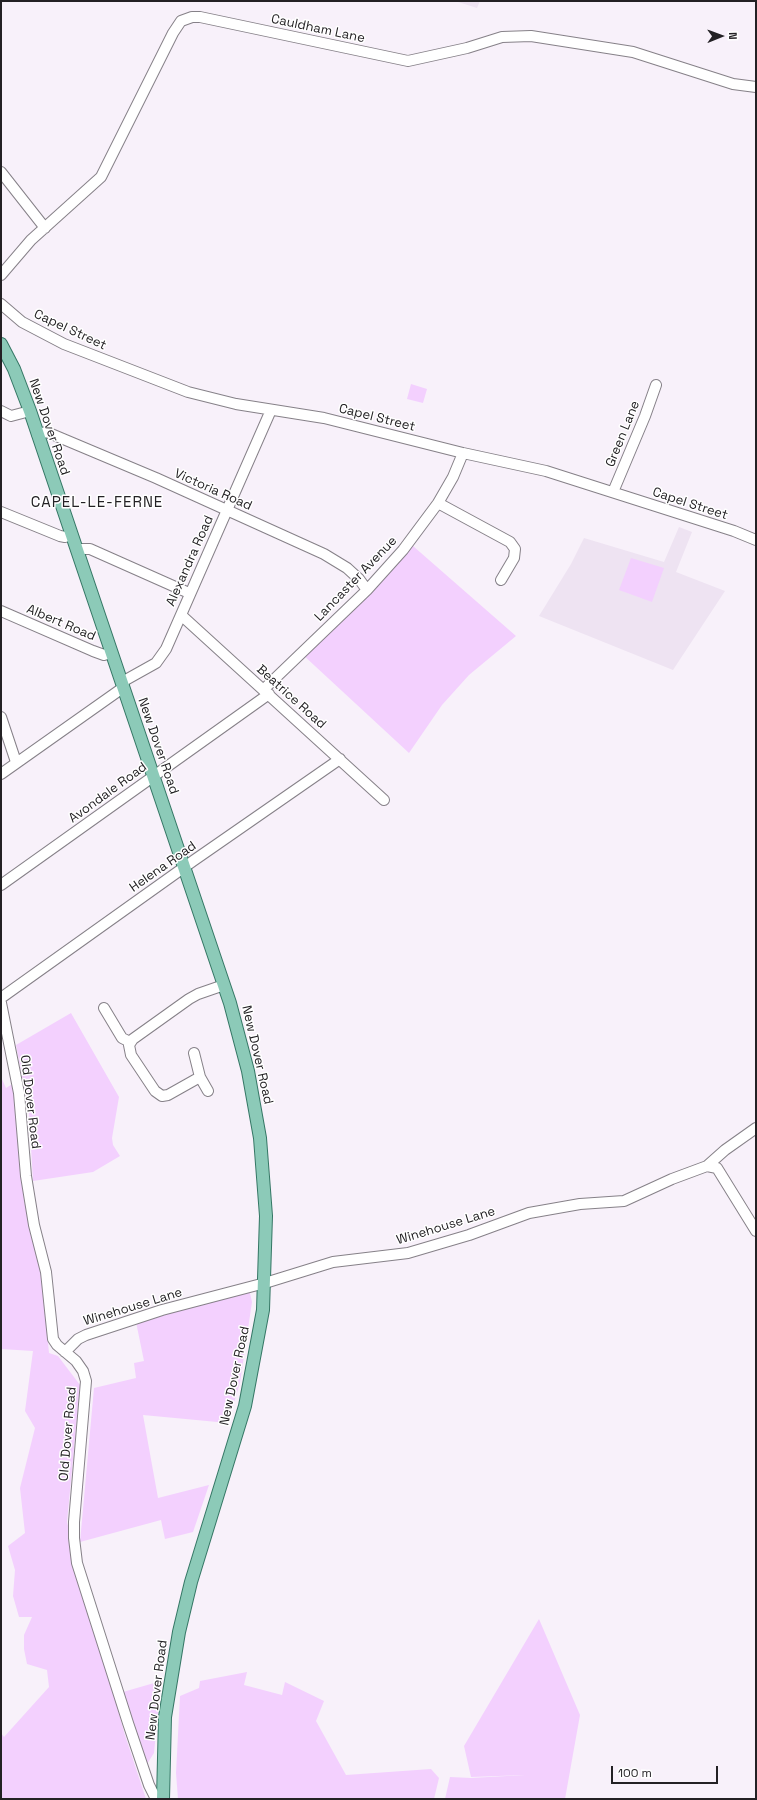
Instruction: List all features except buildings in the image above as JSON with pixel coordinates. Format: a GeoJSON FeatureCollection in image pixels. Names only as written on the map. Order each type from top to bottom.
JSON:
{"type":"FeatureCollection","features":[{"type":"Feature","properties":{"kind":"main road","name":"New Dover Road"},"geometry":{"type":"LineString","coordinates":[[1,344],[14,370],[30,411],[224,985],[248,1071],[260,1138],[266,1216],[265,1283],[259,1338],[245,1406],[193,1577],[179,1632],[166,1717],[163,1799]]}},
{"type":"Feature","properties":{"kind":"street","name":"Cauldham Lane"},"geometry":{"type":"LineString","coordinates":[[1,275],[27,244],[100,177],[173,33],[181,21],[192,17],[200,17],[408,60],[467,48],[502,37],[531,36],[633,52],[733,84],[756,87]]}},
{"type":"Feature","properties":{"kind":"street"},"geometry":{"type":"LineString","coordinates":[[1,172],[45,228]]}},
{"type":"Feature","properties":{"kind":"street","name":"Capel Street"},"geometry":{"type":"LineString","coordinates":[[1,304],[22,322],[64,344],[170,386],[218,401],[324,418],[463,453],[546,471],[734,531],[756,540]]}},
{"type":"Feature","properties":{"kind":"street","name":"Green Lane"},"geometry":{"type":"LineString","coordinates":[[613,492],[645,416],[656,385]]}},
{"type":"Feature","properties":{"kind":"street","name":"Alexandra Road"},"geometry":{"type":"LineString","coordinates":[[1,774],[159,660],[181,614],[271,410]]}},
{"type":"Feature","properties":{"kind":"street"},"geometry":{"type":"LineString","coordinates":[[1,411],[11,416],[30,411]]}},
{"type":"Feature","properties":{"kind":"street","name":"Victoria Road"},"geometry":{"type":"LineString","coordinates":[[37,434],[46,432],[49,433],[227,510],[337,561],[354,573],[367,590]]}},
{"type":"Feature","properties":{"kind":"street","name":"Lancaster Avenue"},"geometry":{"type":"LineString","coordinates":[[266,691],[367,590],[403,550],[438,503],[458,467],[463,453]]}},
{"type":"Feature","properties":{"kind":"street"},"geometry":{"type":"LineString","coordinates":[[438,503],[510,542],[515,549],[514,558],[500,580]]}},
{"type":"Feature","properties":{"kind":"street"},"geometry":{"type":"LineString","coordinates":[[1,512],[60,536],[65,537],[71,534]]}},
{"type":"Feature","properties":{"kind":"street"},"geometry":{"type":"LineString","coordinates":[[77,551],[82,549],[90,550],[189,593]]}},
{"type":"Feature","properties":{"kind":"street","name":"Albert Road"},"geometry":{"type":"LineString","coordinates":[[1,611],[93,651],[104,655],[111,653]]}},
{"type":"Feature","properties":{"kind":"street","name":"Beatrice Road"},"geometry":{"type":"LineString","coordinates":[[181,614],[384,800]]}},
{"type":"Feature","properties":{"kind":"street","name":"Avondale Road"},"geometry":{"type":"LineString","coordinates":[[1,885],[153,777],[266,691]]}},
{"type":"Feature","properties":{"kind":"street"},"geometry":{"type":"LineString","coordinates":[[1,717],[16,762]]}},
{"type":"Feature","properties":{"kind":"street","name":"Helena Road"},"geometry":{"type":"LineString","coordinates":[[1,998],[340,759]]}},
{"type":"Feature","properties":{"kind":"street"},"geometry":{"type":"LineString","coordinates":[[200,1077],[168,1094],[160,1095],[155,1091],[132,1055],[129,1048],[130,1042],[132,1039],[194,996],[224,985]]}},
{"type":"Feature","properties":{"kind":"street","name":"Old Dover Road"},"geometry":{"type":"LineString","coordinates":[[1,1003],[19,1093],[26,1176],[34,1226],[46,1272],[51,1309],[52,1334],[55,1342],[76,1361],[85,1377],[86,1388],[74,1516],[74,1538],[77,1562],[128,1722],[149,1785],[156,1799]]}},
{"type":"Feature","properties":{"kind":"street"},"geometry":{"type":"LineString","coordinates":[[104,1008],[122,1038],[130,1042]]}},
{"type":"Feature","properties":{"kind":"street"},"geometry":{"type":"LineString","coordinates":[[194,1053],[200,1077],[208,1090]]}},
{"type":"Feature","properties":{"kind":"street","name":"Winehouse Lane"},"geometry":{"type":"LineString","coordinates":[[65,1352],[78,1339],[86,1334],[162,1310],[265,1283],[333,1262],[408,1253],[469,1235],[529,1213],[580,1204],[624,1201],[694,1170],[707,1166],[725,1150],[756,1128]]}},
{"type":"Feature","properties":{"kind":"street"},"geometry":{"type":"LineString","coordinates":[[707,1166],[717,1168],[756,1231]]}},
{"type":"Feature","properties":{"kind":"shaded area"},"geometry":{"type":"Polygon","coordinates":[[[455,1],[480,1],[477,8],[455,1]]]}},
{"type":"Feature","properties":{"kind":"shaded area"},"geometry":{"type":"Polygon","coordinates":[[[411,384],[427,389],[423,403],[407,399],[411,384]]]}},
{"type":"Feature","properties":{"kind":"shaded area"},"geometry":{"type":"Polygon","coordinates":[[[679,527],[692,532],[676,572],[725,591],[673,670],[539,616],[571,564],[584,538],[664,562],[679,527]]]}},
{"type":"Feature","properties":{"kind":"shaded area"},"geometry":{"type":"Polygon","coordinates":[[[413,546],[516,636],[469,675],[442,705],[409,753],[302,654],[413,546]]]}},
{"type":"Feature","properties":{"kind":"shaded area"},"geometry":{"type":"Polygon","coordinates":[[[631,558],[664,568],[652,602],[619,590],[631,558]]]}},
{"type":"Feature","properties":{"kind":"shaded area"},"geometry":{"type":"Polygon","coordinates":[[[71,1013],[119,1097],[112,1138],[113,1145],[120,1156],[93,1172],[33,1181],[29,1113],[16,1045],[71,1013]]]}},
{"type":"Feature","properties":{"kind":"shaded area"},"geometry":{"type":"Polygon","coordinates":[[[1,1077],[6,1088],[14,1083],[15,1086],[24,1201],[40,1260],[49,1353],[58,1356],[80,1385],[67,1522],[124,1732],[146,1799],[1,1799],[1,1733],[4,1737],[49,1687],[47,1670],[27,1664],[24,1649],[24,1635],[32,1617],[19,1617],[13,1596],[15,1570],[8,1546],[25,1533],[20,1488],[35,1428],[25,1411],[33,1351],[1,1349],[1,1077]]]}},
{"type":"Feature","properties":{"kind":"shaded area"},"geometry":{"type":"Polygon","coordinates":[[[249,1289],[252,1302],[240,1383],[228,1423],[143,1415],[158,1498],[209,1485],[193,1532],[165,1539],[161,1520],[80,1542],[94,1388],[136,1378],[134,1363],[144,1361],[136,1322],[249,1289]]]}},
{"type":"Feature","properties":{"kind":"shaded area"},"geometry":{"type":"Polygon","coordinates":[[[539,1619],[580,1715],[565,1799],[445,1799],[450,1777],[471,1778],[525,1775],[471,1777],[464,1746],[539,1619]]]}},
{"type":"Feature","properties":{"kind":"shaded area"},"geometry":{"type":"Polygon","coordinates":[[[247,1672],[244,1685],[282,1695],[285,1682],[324,1701],[316,1721],[346,1775],[431,1769],[439,1778],[434,1799],[178,1799],[176,1773],[180,1696],[199,1688],[200,1681],[247,1672]]]}},
{"type":"Feature","properties":{"kind":"shaded area"},"geometry":{"type":"Polygon","coordinates":[[[161,1681],[154,1753],[147,1764],[123,1692],[161,1681]]]}},
{"type":"Feature","properties":{"kind":"district","name":"CAPEL-LE-FERNE"},"geometry":{"type":"Point","coordinates":[97,503]}}]}
